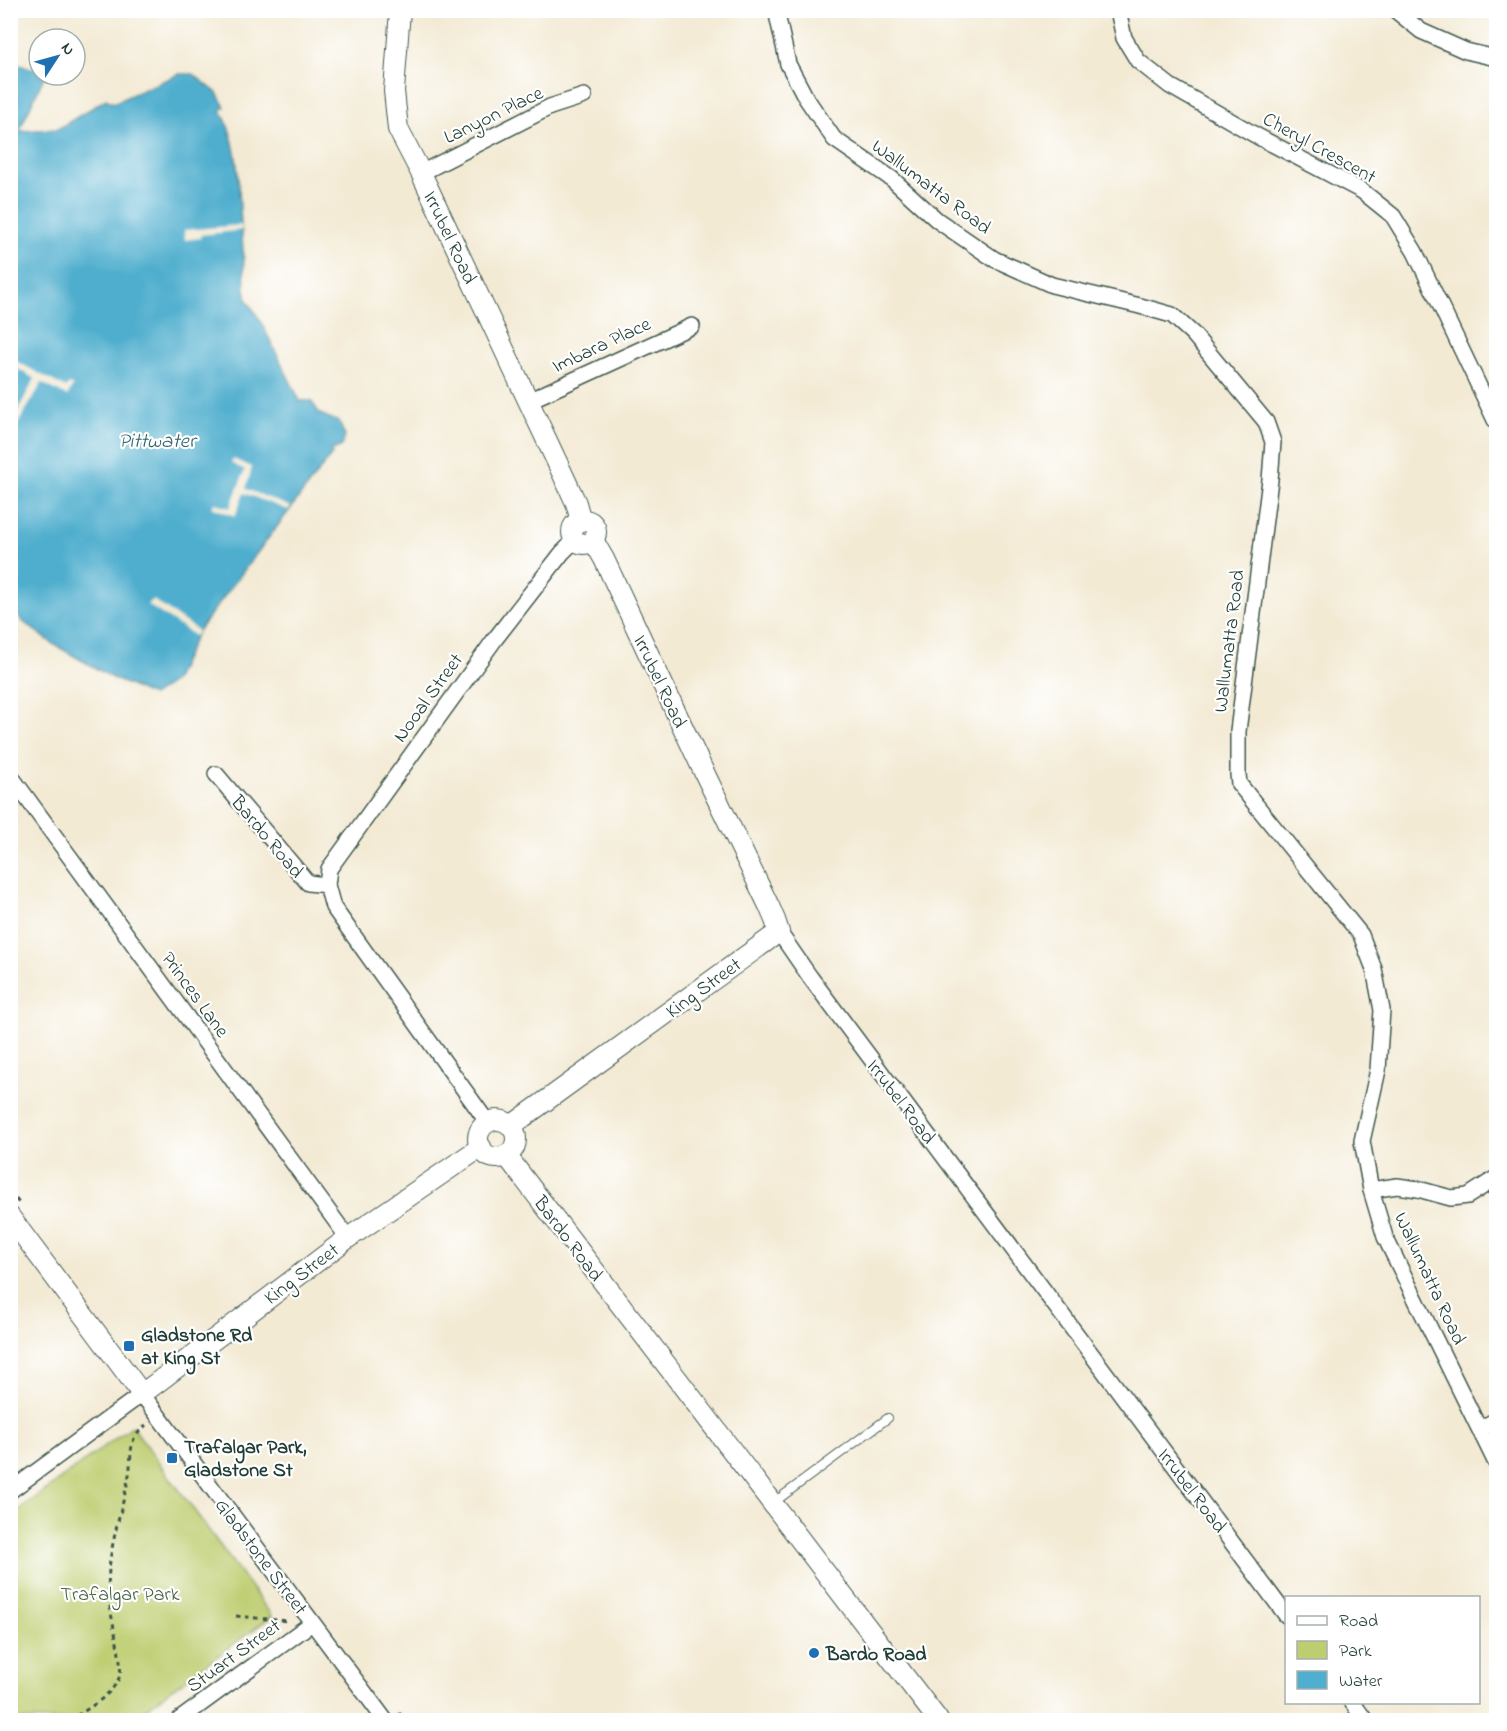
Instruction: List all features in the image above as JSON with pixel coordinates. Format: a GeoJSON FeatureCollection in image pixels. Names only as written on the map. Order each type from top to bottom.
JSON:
{"type":"FeatureCollection","features":[{"type":"Feature","properties":{"kind":"street","name":"Irrubel Road"},"geometry":{"type":"LineString","coordinates":[[400,10],[394,92],[398,129],[421,173],[576,503],[581,521],[573,527],[572,535],[584,540],[608,567],[776,920],[779,932],[810,978],[1285,1613]]}},
{"type":"Feature","properties":{"kind":"street","name":"Wallumatta Road"},"geometry":{"type":"LineString","coordinates":[[776,10],[788,64],[806,98],[834,139],[892,179],[937,220],[994,259],[1052,285],[1172,315],[1193,334],[1266,422],[1273,442],[1238,731],[1239,784],[1361,935],[1374,969],[1382,1010],[1378,1070],[1362,1141],[1371,1190],[1385,1237],[1497,1463]]}},
{"type":"Feature","properties":{"kind":"street","name":"Cheryl Crescent"},"geometry":{"type":"LineString","coordinates":[[1118,10],[1124,38],[1138,61],[1170,86],[1257,136],[1362,191],[1393,216],[1415,252],[1497,422]]}},
{"type":"Feature","properties":{"kind":"street"},"geometry":{"type":"LineString","coordinates":[[1395,10],[1421,31],[1466,51],[1497,58]]}},
{"type":"Feature","properties":{"kind":"street","name":"Lanyon Place"},"geometry":{"type":"LineString","coordinates":[[421,173],[550,107],[584,96]]}},
{"type":"Feature","properties":{"kind":"street","name":"Imbara Place"},"geometry":{"type":"LineString","coordinates":[[528,401],[692,326]]}},
{"type":"Feature","properties":{"kind":"street","name":"Nooal Street"},"geometry":{"type":"LineString","coordinates":[[327,885],[329,868],[495,639],[562,553],[584,540]]}},
{"type":"Feature","properties":{"kind":"street","name":"Bardo Road"},"geometry":{"type":"LineString","coordinates":[[216,774],[308,883],[327,885],[333,907],[488,1123]]}},
{"type":"Feature","properties":{"kind":"street","name":"Princes Lane"},"geometry":{"type":"LineString","coordinates":[[10,775],[348,1238]]}},
{"type":"Feature","properties":{"kind":"street","name":"King Street"},"geometry":{"type":"LineString","coordinates":[[511,1126],[779,932]]}},
{"type":"Feature","properties":{"kind":"street"},"geometry":{"type":"LineString","coordinates":[[499,1120],[511,1126],[516,1138],[515,1145],[506,1155],[495,1157],[488,1155],[481,1147],[479,1136],[488,1123],[499,1120]]}},
{"type":"Feature","properties":{"kind":"street","name":"King Street"},"geometry":{"type":"LineString","coordinates":[[10,1491],[348,1238],[481,1147]]}},
{"type":"Feature","properties":{"kind":"street","name":"Bardo Road"},"geometry":{"type":"LineString","coordinates":[[506,1155],[938,1720]]}},
{"type":"Feature","properties":{"kind":"street"},"geometry":{"type":"LineString","coordinates":[[1371,1190],[1397,1186],[1451,1198],[1468,1196],[1497,1178]]}},
{"type":"Feature","properties":{"kind":"street","name":"Gladstone Street"},"geometry":{"type":"LineString","coordinates":[[10,1217],[385,1720]]}},
{"type":"Feature","properties":{"kind":"street"},"geometry":{"type":"LineString","coordinates":[[1480,1429],[1497,1420]]}},
{"type":"Feature","properties":{"kind":"street","name":"Stuart Street"},"geometry":{"type":"LineString","coordinates":[[179,1720],[312,1623]]}},
{"type":"Feature","properties":{"kind":"street"},"geometry":{"type":"LineString","coordinates":[[1353,1704],[1365,1720]]}},
{"type":"Feature","properties":{"kind":"lane"},"geometry":{"type":"LineString","coordinates":[[772,1504],[888,1418]]}},
{"type":"Feature","properties":{"kind":"path"},"geometry":{"type":"LineString","coordinates":[[69,1720],[99,1701],[117,1682],[120,1674],[109,1599],[108,1572],[132,1462],[133,1441],[147,1424]]}},
{"type":"Feature","properties":{"kind":"path"},"geometry":{"type":"LineString","coordinates":[[236,1616],[312,1623]]}},
{"type":"Feature","properties":{"kind":"green space","name":"Trafalgar Park"},"geometry":{"type":"Polygon","coordinates":[[[132,1426],[272,1616],[130,1720],[11,1720],[11,1516],[132,1426]]]}},
{"type":"Feature","properties":{"kind":"water","name":"Pittwater"},"geometry":{"type":"Polygon","coordinates":[[[10,63],[27,67],[27,87],[39,87],[19,131],[58,129],[106,99],[113,103],[179,74],[193,74],[217,93],[225,107],[221,110],[232,137],[237,165],[247,300],[260,320],[300,401],[311,401],[320,414],[339,422],[345,436],[342,446],[332,450],[332,454],[198,631],[174,681],[152,696],[111,677],[55,645],[22,621],[11,607],[10,63]]]}},
{"type":"Feature","properties":{"kind":"pier"},"geometry":{"type":"Polygon","coordinates":[[[241,225],[242,230],[201,235],[201,238],[185,240],[184,230],[241,225]]]}},
{"type":"Feature","properties":{"kind":"pier"},"geometry":{"type":"Polygon","coordinates":[[[16,361],[66,388],[69,384],[73,386],[67,396],[42,383],[11,435],[11,422],[35,379],[13,366],[16,361]]]}},
{"type":"Feature","properties":{"kind":"pier"},"geometry":{"type":"Polygon","coordinates":[[[233,459],[252,467],[246,489],[291,507],[288,510],[244,493],[235,516],[212,507],[215,503],[230,508],[245,470],[231,463],[233,459]]]}},
{"type":"Feature","properties":{"kind":"pier"},"geometry":{"type":"Polygon","coordinates":[[[152,599],[198,631],[195,636],[148,605],[152,599]]]}},
{"type":"Feature","properties":{"kind":"place","name":"Gladstone Rd at King St"},"geometry":{"type":"Point","coordinates":[129,1346]}},
{"type":"Feature","properties":{"kind":"place","name":"Trafalgar Park, Gladstone St"},"geometry":{"type":"Point","coordinates":[172,1458]}},
{"type":"Feature","properties":{"kind":"place","name":"Bardo Road"},"geometry":{"type":"Point","coordinates":[814,1653]}}]}
